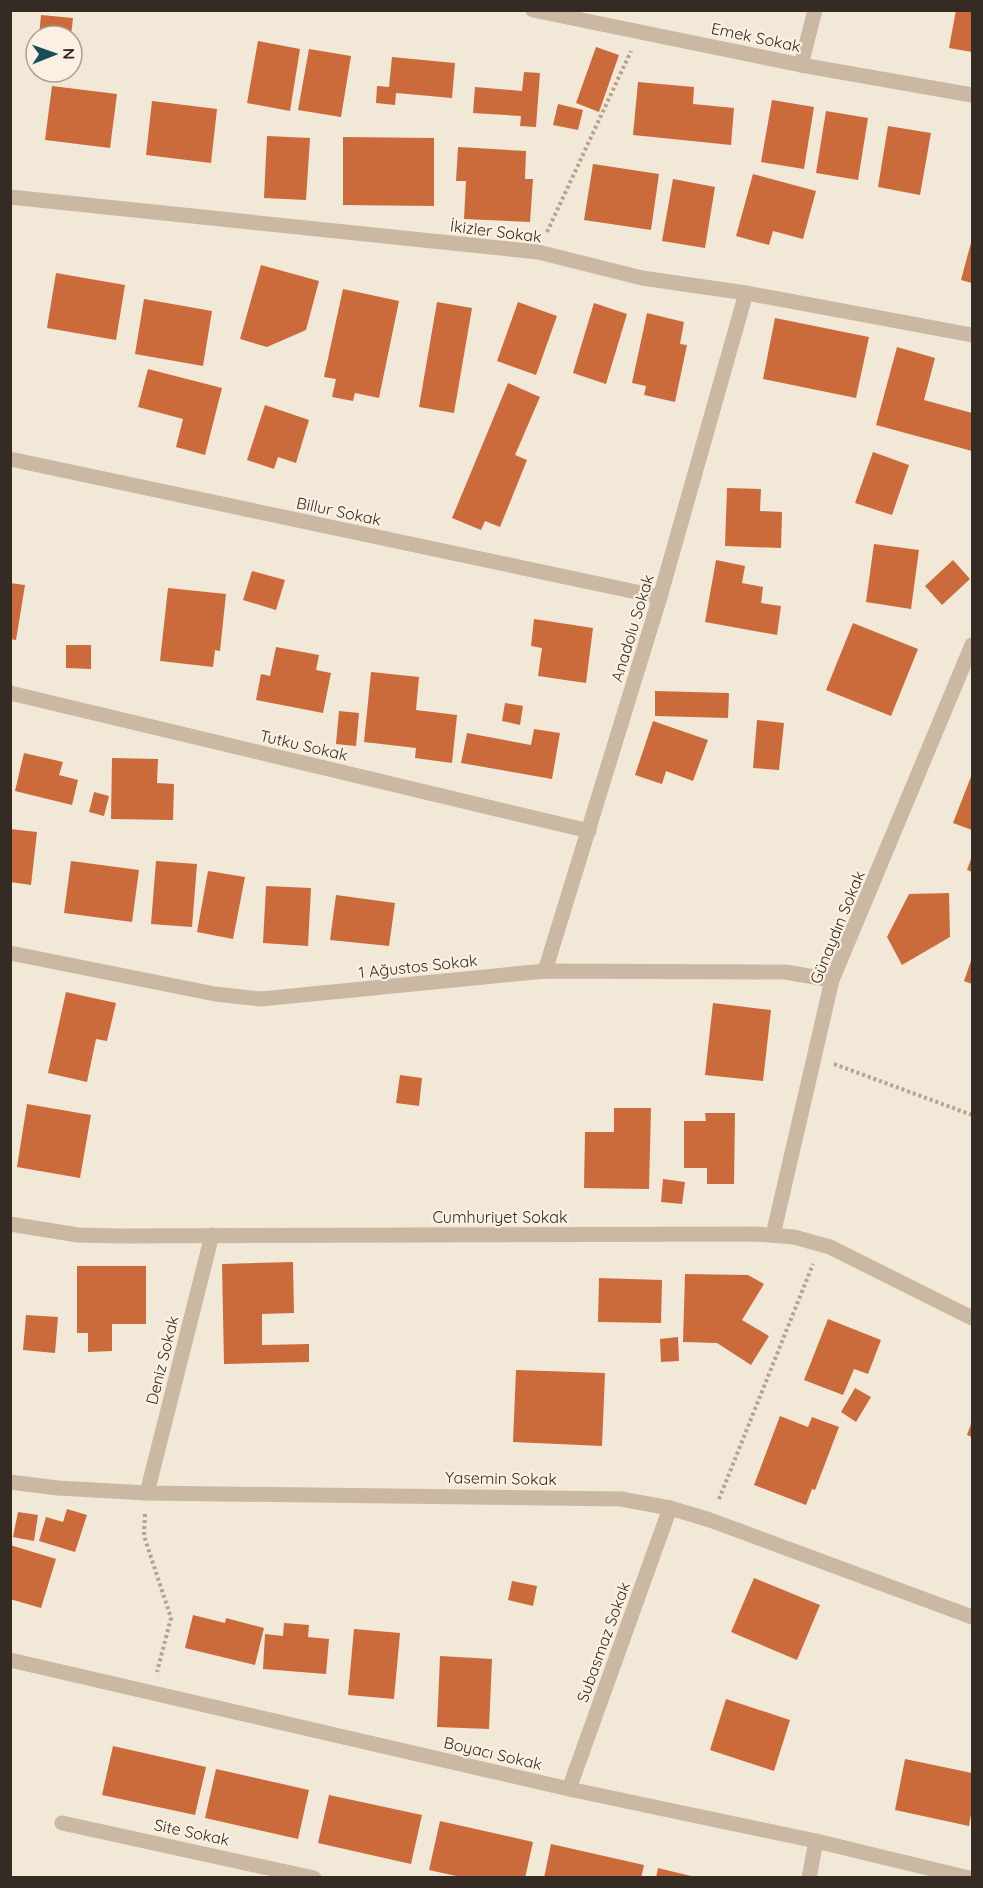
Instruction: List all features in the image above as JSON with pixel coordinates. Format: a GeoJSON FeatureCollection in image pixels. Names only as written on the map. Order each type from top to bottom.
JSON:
{"type":"FeatureCollection","features":[{"type":"Feature","properties":{"kind":"street","name":"Emek Sokak"},"geometry":{"type":"LineString","coordinates":[[533,10],[801,65],[972,95]]}},
{"type":"Feature","properties":{"kind":"street"},"geometry":{"type":"LineString","coordinates":[[801,65],[815,10]]}},
{"type":"Feature","properties":{"kind":"street","name":"İkizler Sokak"},"geometry":{"type":"LineString","coordinates":[[10,197],[538,252],[642,278],[746,293],[972,335]]}},
{"type":"Feature","properties":{"kind":"street","name":"Anadolu Sokak"},"geometry":{"type":"LineString","coordinates":[[545,971],[660,597],[746,293]]}},
{"type":"Feature","properties":{"kind":"street","name":"Billur Sokak"},"geometry":{"type":"LineString","coordinates":[[10,459],[660,597]]}},
{"type":"Feature","properties":{"kind":"street","name":"Günaydın Sokak"},"geometry":{"type":"LineString","coordinates":[[773,1235],[832,980],[972,645]]}},
{"type":"Feature","properties":{"kind":"street","name":"Tutku Sokak"},"geometry":{"type":"LineString","coordinates":[[10,693],[589,831]]}},
{"type":"Feature","properties":{"kind":"street","name":"1 Ağustos Sokak"},"geometry":{"type":"LineString","coordinates":[[10,953],[215,994],[261,999],[545,971],[785,972],[832,980]]}},
{"type":"Feature","properties":{"kind":"street","name":"Cumhuriyet Sokak"},"geometry":{"type":"LineString","coordinates":[[10,1224],[78,1235],[773,1235],[822,1244],[972,1317]]}},
{"type":"Feature","properties":{"kind":"street","name":"Deniz Sokak"},"geometry":{"type":"LineString","coordinates":[[147,1493],[212,1235]]}},
{"type":"Feature","properties":{"kind":"street","name":"Yasemin Sokak"},"geometry":{"type":"LineString","coordinates":[[10,1482],[58,1488],[147,1493],[594,1497],[670,1508],[710,1520],[972,1617]]}},
{"type":"Feature","properties":{"kind":"street","name":"Subasmaz Sokak"},"geometry":{"type":"LineString","coordinates":[[569,1789],[670,1508]]}},
{"type":"Feature","properties":{"kind":"street","name":"Boyacı Sokak"},"geometry":{"type":"LineString","coordinates":[[10,1660],[569,1789],[816,1841],[969,1878]]}},
{"type":"Feature","properties":{"kind":"street","name":"Site Sokak"},"geometry":{"type":"LineString","coordinates":[[62,1822],[314,1878]]}},
{"type":"Feature","properties":{"kind":"street"},"geometry":{"type":"LineString","coordinates":[[809,1878],[816,1841]]}},
{"type":"Feature","properties":{"kind":"path"},"geometry":{"type":"LineString","coordinates":[[538,252],[640,32]]}},
{"type":"Feature","properties":{"kind":"path"},"geometry":{"type":"LineString","coordinates":[[814,1056],[972,1115]]}},
{"type":"Feature","properties":{"kind":"path"},"geometry":{"type":"LineString","coordinates":[[710,1520],[822,1244]]}},
{"type":"Feature","properties":{"kind":"path"},"geometry":{"type":"LineString","coordinates":[[147,1493],[144,1536],[171,1618],[151,1693]]}},
{"type":"Feature","properties":{"kind":"building"},"geometry":{"type":"Polygon","coordinates":[[[956,10],[972,10],[972,52],[949,48],[956,10]]]}},
{"type":"Feature","properties":{"kind":"building"},"geometry":{"type":"Polygon","coordinates":[[[41,15],[73,18],[72,24],[40,24],[41,15]]]}},
{"type":"Feature","properties":{"kind":"building"},"geometry":{"type":"Polygon","coordinates":[[[258,41],[300,49],[290,111],[247,103],[258,41]]]}},
{"type":"Feature","properties":{"kind":"building"},"geometry":{"type":"Polygon","coordinates":[[[596,47],[619,55],[599,112],[576,103],[596,47]]]}},
{"type":"Feature","properties":{"kind":"building"},"geometry":{"type":"Polygon","coordinates":[[[309,49],[351,56],[341,117],[298,110],[309,49]]]}},
{"type":"Feature","properties":{"kind":"building"},"geometry":{"type":"Polygon","coordinates":[[[392,57],[455,63],[452,98],[396,93],[395,105],[376,103],[377,86],[389,87],[392,57]]]}},
{"type":"Feature","properties":{"kind":"building"},"geometry":{"type":"Polygon","coordinates":[[[524,72],[540,73],[536,127],[520,126],[521,116],[473,113],[475,87],[522,91],[524,72]]]}},
{"type":"Feature","properties":{"kind":"building"},"geometry":{"type":"Polygon","coordinates":[[[638,82],[694,87],[693,104],[734,108],[731,145],[633,135],[638,82]]]}},
{"type":"Feature","properties":{"kind":"building"},"geometry":{"type":"Polygon","coordinates":[[[52,86],[117,94],[110,148],[45,140],[52,86]]]}},
{"type":"Feature","properties":{"kind":"building"},"geometry":{"type":"Polygon","coordinates":[[[772,100],[814,107],[804,169],[761,162],[772,100]]]}},
{"type":"Feature","properties":{"kind":"building"},"geometry":{"type":"Polygon","coordinates":[[[152,101],[217,109],[211,163],[146,155],[152,101]]]}},
{"type":"Feature","properties":{"kind":"building"},"geometry":{"type":"Polygon","coordinates":[[[558,104],[583,110],[578,130],[553,125],[558,104]]]}},
{"type":"Feature","properties":{"kind":"building"},"geometry":{"type":"Polygon","coordinates":[[[826,111],[868,118],[858,180],[816,173],[826,111]]]}},
{"type":"Feature","properties":{"kind":"building"},"geometry":{"type":"Polygon","coordinates":[[[888,126],[931,133],[920,195],[878,187],[888,126]]]}},
{"type":"Feature","properties":{"kind":"building"},"geometry":{"type":"Polygon","coordinates":[[[267,136],[310,138],[306,200],[264,198],[267,136]]]}},
{"type":"Feature","properties":{"kind":"building"},"geometry":{"type":"Polygon","coordinates":[[[343,137],[434,138],[434,206],[343,205],[343,137]]]}},
{"type":"Feature","properties":{"kind":"building"},"geometry":{"type":"Polygon","coordinates":[[[458,147],[526,151],[525,179],[533,179],[530,222],[464,219],[466,181],[456,181],[458,147]]]}},
{"type":"Feature","properties":{"kind":"building"},"geometry":{"type":"Polygon","coordinates":[[[593,164],[659,174],[651,230],[584,220],[593,164]]]}},
{"type":"Feature","properties":{"kind":"building"},"geometry":{"type":"Polygon","coordinates":[[[753,174],[816,191],[803,239],[773,231],[769,245],[736,236],[753,174]]]}},
{"type":"Feature","properties":{"kind":"building"},"geometry":{"type":"Polygon","coordinates":[[[673,179],[715,187],[705,248],[662,241],[673,179]]]}},
{"type":"Feature","properties":{"kind":"building"},"geometry":{"type":"Polygon","coordinates":[[[972,239],[972,283],[961,280],[972,239]]]}},
{"type":"Feature","properties":{"kind":"building"},"geometry":{"type":"Polygon","coordinates":[[[261,265],[319,281],[306,330],[267,347],[240,339],[261,265]]]}},
{"type":"Feature","properties":{"kind":"building"},"geometry":{"type":"Polygon","coordinates":[[[56,273],[125,285],[116,340],[47,328],[56,273]]]}},
{"type":"Feature","properties":{"kind":"building"},"geometry":{"type":"Polygon","coordinates":[[[343,289],[399,301],[379,398],[355,393],[353,401],[332,397],[336,379],[324,377],[343,289]]]}},
{"type":"Feature","properties":{"kind":"building"},"geometry":{"type":"Polygon","coordinates":[[[144,299],[212,311],[203,366],[135,354],[144,299]]]}},
{"type":"Feature","properties":{"kind":"building"},"geometry":{"type":"Polygon","coordinates":[[[437,302],[472,308],[454,413],[419,407],[437,302]]]}},
{"type":"Feature","properties":{"kind":"building"},"geometry":{"type":"Polygon","coordinates":[[[518,302],[557,316],[536,375],[497,361],[518,302]]]}},
{"type":"Feature","properties":{"kind":"building"},"geometry":{"type":"Polygon","coordinates":[[[594,303],[627,314],[606,384],[573,373],[594,303]]]}},
{"type":"Feature","properties":{"kind":"building"},"geometry":{"type":"Polygon","coordinates":[[[647,313],[684,322],[680,344],[687,345],[675,402],[644,395],[646,386],[632,383],[647,313]]]}},
{"type":"Feature","properties":{"kind":"building"},"geometry":{"type":"Polygon","coordinates":[[[775,318],[869,337],[856,398],[763,379],[775,318]]]}},
{"type":"Feature","properties":{"kind":"building"},"geometry":{"type":"Polygon","coordinates":[[[897,347],[935,358],[924,400],[972,413],[972,451],[876,425],[897,347]]]}},
{"type":"Feature","properties":{"kind":"building"},"geometry":{"type":"Polygon","coordinates":[[[148,369],[222,388],[205,455],[176,447],[183,419],[138,407],[148,369]]]}},
{"type":"Feature","properties":{"kind":"building"},"geometry":{"type":"Polygon","coordinates":[[[508,383],[540,397],[515,455],[527,460],[500,527],[485,521],[481,530],[452,518],[508,383]]]}},
{"type":"Feature","properties":{"kind":"building"},"geometry":{"type":"Polygon","coordinates":[[[265,405],[309,420],[296,463],[278,457],[274,469],[247,460],[265,405]]]}},
{"type":"Feature","properties":{"kind":"building"},"geometry":{"type":"Polygon","coordinates":[[[873,452],[909,465],[892,515],[855,503],[873,452]]]}},
{"type":"Feature","properties":{"kind":"building"},"geometry":{"type":"Polygon","coordinates":[[[727,488],[761,489],[760,511],[782,512],[781,548],[725,546],[727,488]]]}},
{"type":"Feature","properties":{"kind":"building"},"geometry":{"type":"Polygon","coordinates":[[[874,544],[919,550],[911,609],[866,602],[874,544]]]}},
{"type":"Feature","properties":{"kind":"building"},"geometry":{"type":"Polygon","coordinates":[[[716,560],[745,566],[742,583],[763,587],[761,603],[781,606],[777,635],[705,622],[716,560]]]}},
{"type":"Feature","properties":{"kind":"building"},"geometry":{"type":"Polygon","coordinates":[[[953,560],[970,579],[942,605],[925,586],[953,560]]]}},
{"type":"Feature","properties":{"kind":"building"},"geometry":{"type":"Polygon","coordinates":[[[252,571],[285,580],[276,610],[243,600],[252,571]]]}},
{"type":"Feature","properties":{"kind":"building"},"geometry":{"type":"Polygon","coordinates":[[[10,583],[25,585],[16,640],[10,639],[10,583]]]}},
{"type":"Feature","properties":{"kind":"building"},"geometry":{"type":"Polygon","coordinates":[[[168,588],[226,594],[220,651],[215,650],[213,667],[160,661],[168,588]]]}},
{"type":"Feature","properties":{"kind":"building"},"geometry":{"type":"Polygon","coordinates":[[[534,619],[593,628],[586,683],[538,676],[542,648],[531,646],[534,619]]]}},
{"type":"Feature","properties":{"kind":"building"},"geometry":{"type":"Polygon","coordinates":[[[853,623],[918,649],[891,716],[826,690],[853,623]]]}},
{"type":"Feature","properties":{"kind":"building"},"geometry":{"type":"Polygon","coordinates":[[[66,645],[91,645],[91,669],[66,668],[66,645]]]}},
{"type":"Feature","properties":{"kind":"building"},"geometry":{"type":"Polygon","coordinates":[[[276,647],[319,655],[316,670],[331,673],[323,713],[256,700],[261,674],[270,676],[276,647]]]}},
{"type":"Feature","properties":{"kind":"building"},"geometry":{"type":"Polygon","coordinates":[[[371,672],[419,677],[416,710],[457,715],[452,763],[415,758],[416,748],[364,742],[371,672]]]}},
{"type":"Feature","properties":{"kind":"building"},"geometry":{"type":"Polygon","coordinates":[[[655,691],[729,693],[728,718],[655,716],[655,691]]]}},
{"type":"Feature","properties":{"kind":"building"},"geometry":{"type":"Polygon","coordinates":[[[505,703],[523,706],[520,725],[502,721],[505,703]]]}},
{"type":"Feature","properties":{"kind":"building"},"geometry":{"type":"Polygon","coordinates":[[[339,711],[359,713],[356,746],[336,744],[339,711]]]}},
{"type":"Feature","properties":{"kind":"building"},"geometry":{"type":"Polygon","coordinates":[[[757,720],[784,723],[779,770],[753,768],[757,720]]]}},
{"type":"Feature","properties":{"kind":"building"},"geometry":{"type":"Polygon","coordinates":[[[653,721],[708,740],[693,781],[666,771],[662,784],[635,775],[653,721]]]}},
{"type":"Feature","properties":{"kind":"building"},"geometry":{"type":"Polygon","coordinates":[[[534,729],[560,733],[552,779],[461,763],[467,733],[531,745],[534,729]]]}},
{"type":"Feature","properties":{"kind":"building"},"geometry":{"type":"Polygon","coordinates":[[[24,753],[63,762],[59,775],[78,780],[72,805],[15,791],[24,753]]]}},
{"type":"Feature","properties":{"kind":"building"},"geometry":{"type":"Polygon","coordinates":[[[112,758],[158,759],[157,783],[174,784],[173,820],[111,819],[112,758]]]}},
{"type":"Feature","properties":{"kind":"building"},"geometry":{"type":"Polygon","coordinates":[[[972,774],[972,830],[953,823],[972,774]]]}},
{"type":"Feature","properties":{"kind":"building"},"geometry":{"type":"Polygon","coordinates":[[[94,792],[109,796],[104,816],[89,812],[94,792]]]}},
{"type":"Feature","properties":{"kind":"building"},"geometry":{"type":"Polygon","coordinates":[[[10,829],[37,832],[31,885],[10,882],[10,829]]]}},
{"type":"Feature","properties":{"kind":"building"},"geometry":{"type":"Polygon","coordinates":[[[972,856],[972,872],[967,870],[972,856]]]}},
{"type":"Feature","properties":{"kind":"building"},"geometry":{"type":"Polygon","coordinates":[[[71,861],[139,870],[132,922],[64,913],[71,861]]]}},
{"type":"Feature","properties":{"kind":"building"},"geometry":{"type":"Polygon","coordinates":[[[156,861],[197,864],[192,927],[151,924],[156,861]]]}},
{"type":"Feature","properties":{"kind":"building"},"geometry":{"type":"Polygon","coordinates":[[[208,871],[245,877],[233,939],[197,932],[208,871]]]}},
{"type":"Feature","properties":{"kind":"building"},"geometry":{"type":"Polygon","coordinates":[[[266,886],[311,888],[308,946],[263,943],[266,886]]]}},
{"type":"Feature","properties":{"kind":"building"},"geometry":{"type":"Polygon","coordinates":[[[949,893],[950,937],[902,965],[887,937],[909,894],[949,893]]]}},
{"type":"Feature","properties":{"kind":"building"},"geometry":{"type":"Polygon","coordinates":[[[336,895],[395,903],[389,946],[330,940],[336,895]]]}},
{"type":"Feature","properties":{"kind":"building"},"geometry":{"type":"Polygon","coordinates":[[[972,958],[972,984],[964,981],[972,958]]]}},
{"type":"Feature","properties":{"kind":"building"},"geometry":{"type":"Polygon","coordinates":[[[66,992],[116,1003],[107,1041],[96,1039],[87,1082],[48,1073],[66,992]]]}},
{"type":"Feature","properties":{"kind":"building"},"geometry":{"type":"Polygon","coordinates":[[[713,1003],[771,1010],[763,1081],[705,1075],[713,1003]]]}},
{"type":"Feature","properties":{"kind":"building"},"geometry":{"type":"Polygon","coordinates":[[[400,1075],[422,1078],[419,1106],[396,1103],[400,1075]]]}},
{"type":"Feature","properties":{"kind":"building"},"geometry":{"type":"Polygon","coordinates":[[[27,1104],[91,1115],[80,1178],[17,1167],[27,1104]]]}},
{"type":"Feature","properties":{"kind":"building"},"geometry":{"type":"Polygon","coordinates":[[[614,1108],[651,1108],[649,1189],[584,1188],[585,1132],[614,1132],[614,1108]]]}},
{"type":"Feature","properties":{"kind":"building"},"geometry":{"type":"Polygon","coordinates":[[[705,1113],[735,1113],[734,1184],[707,1184],[707,1168],[684,1168],[684,1121],[706,1121],[705,1113]]]}},
{"type":"Feature","properties":{"kind":"building"},"geometry":{"type":"Polygon","coordinates":[[[663,1179],[685,1182],[682,1204],[661,1202],[663,1179]]]}},
{"type":"Feature","properties":{"kind":"building"},"geometry":{"type":"Polygon","coordinates":[[[293,1262],[294,1313],[262,1314],[262,1345],[309,1344],[309,1362],[224,1364],[222,1264],[293,1262]]]}},
{"type":"Feature","properties":{"kind":"building"},"geometry":{"type":"Polygon","coordinates":[[[77,1266],[146,1266],[146,1324],[112,1324],[112,1351],[88,1352],[88,1333],[77,1333],[77,1266]]]}},
{"type":"Feature","properties":{"kind":"building"},"geometry":{"type":"Polygon","coordinates":[[[685,1274],[748,1275],[764,1284],[742,1320],[769,1336],[751,1365],[717,1343],[683,1342],[685,1274]]]}},
{"type":"Feature","properties":{"kind":"building"},"geometry":{"type":"Polygon","coordinates":[[[599,1278],[662,1280],[661,1323],[598,1322],[599,1278]]]}},
{"type":"Feature","properties":{"kind":"building"},"geometry":{"type":"Polygon","coordinates":[[[26,1315],[58,1317],[55,1353],[23,1350],[26,1315]]]}},
{"type":"Feature","properties":{"kind":"building"},"geometry":{"type":"Polygon","coordinates":[[[828,1319],[881,1340],[868,1374],[854,1369],[843,1395],[804,1380],[828,1319]]]}},
{"type":"Feature","properties":{"kind":"building"},"geometry":{"type":"Polygon","coordinates":[[[678,1337],[679,1361],[661,1362],[660,1339],[678,1337]]]}},
{"type":"Feature","properties":{"kind":"building"},"geometry":{"type":"Polygon","coordinates":[[[516,1370],[605,1373],[602,1446],[513,1442],[516,1370]]]}},
{"type":"Feature","properties":{"kind":"building"},"geometry":{"type":"Polygon","coordinates":[[[855,1388],[871,1397],[856,1422],[841,1412],[855,1388]]]}},
{"type":"Feature","properties":{"kind":"building"},"geometry":{"type":"Polygon","coordinates":[[[780,1416],[808,1427],[812,1417],[839,1427],[815,1490],[812,1489],[806,1505],[754,1485],[780,1416]]]}},
{"type":"Feature","properties":{"kind":"building"},"geometry":{"type":"Polygon","coordinates":[[[972,1421],[972,1437],[967,1435],[972,1421]]]}},
{"type":"Feature","properties":{"kind":"building"},"geometry":{"type":"Polygon","coordinates":[[[67,1509],[87,1515],[75,1552],[39,1541],[46,1517],[63,1522],[67,1509]]]}},
{"type":"Feature","properties":{"kind":"building"},"geometry":{"type":"Polygon","coordinates":[[[18,1512],[38,1515],[34,1541],[13,1537],[18,1512]]]}},
{"type":"Feature","properties":{"kind":"building"},"geometry":{"type":"Polygon","coordinates":[[[10,1545],[56,1559],[41,1608],[10,1599],[10,1545]]]}},
{"type":"Feature","properties":{"kind":"building"},"geometry":{"type":"Polygon","coordinates":[[[754,1578],[820,1605],[797,1660],[731,1632],[754,1578]]]}},
{"type":"Feature","properties":{"kind":"building"},"geometry":{"type":"Polygon","coordinates":[[[512,1581],[537,1586],[533,1606],[508,1600],[512,1581]]]}},
{"type":"Feature","properties":{"kind":"building"},"geometry":{"type":"Polygon","coordinates":[[[193,1615],[225,1623],[226,1618],[264,1628],[255,1665],[185,1648],[193,1615]]]}},
{"type":"Feature","properties":{"kind":"building"},"geometry":{"type":"Polygon","coordinates":[[[284,1623],[309,1625],[308,1637],[329,1639],[326,1674],[263,1669],[265,1634],[283,1636],[284,1623]]]}},
{"type":"Feature","properties":{"kind":"building"},"geometry":{"type":"Polygon","coordinates":[[[354,1629],[400,1633],[394,1699],[348,1695],[354,1629]]]}},
{"type":"Feature","properties":{"kind":"building"},"geometry":{"type":"Polygon","coordinates":[[[440,1656],[492,1659],[489,1729],[437,1727],[440,1656]]]}},
{"type":"Feature","properties":{"kind":"building"},"geometry":{"type":"Polygon","coordinates":[[[726,1699],[790,1720],[774,1771],[710,1750],[726,1699]]]}},
{"type":"Feature","properties":{"kind":"building"},"geometry":{"type":"Polygon","coordinates":[[[113,1746],[206,1767],[195,1815],[102,1795],[113,1746]]]}},
{"type":"Feature","properties":{"kind":"building"},"geometry":{"type":"Polygon","coordinates":[[[905,1759],[972,1773],[972,1809],[969,1826],[895,1810],[905,1759]]]}},
{"type":"Feature","properties":{"kind":"building"},"geometry":{"type":"Polygon","coordinates":[[[216,1769],[309,1790],[298,1839],[205,1818],[216,1769]]]}},
{"type":"Feature","properties":{"kind":"building"},"geometry":{"type":"Polygon","coordinates":[[[329,1795],[422,1815],[411,1864],[318,1843],[329,1795]]]}},
{"type":"Feature","properties":{"kind":"building"},"geometry":{"type":"Polygon","coordinates":[[[440,1821],[533,1842],[525,1878],[465,1878],[429,1870],[440,1821]]]}},
{"type":"Feature","properties":{"kind":"building"},"geometry":{"type":"Polygon","coordinates":[[[551,1844],[644,1865],[641,1878],[544,1878],[551,1844]]]}},
{"type":"Feature","properties":{"kind":"building"},"geometry":{"type":"Polygon","coordinates":[[[658,1868],[695,1877],[695,1878],[656,1878],[658,1868]]]}}]}
